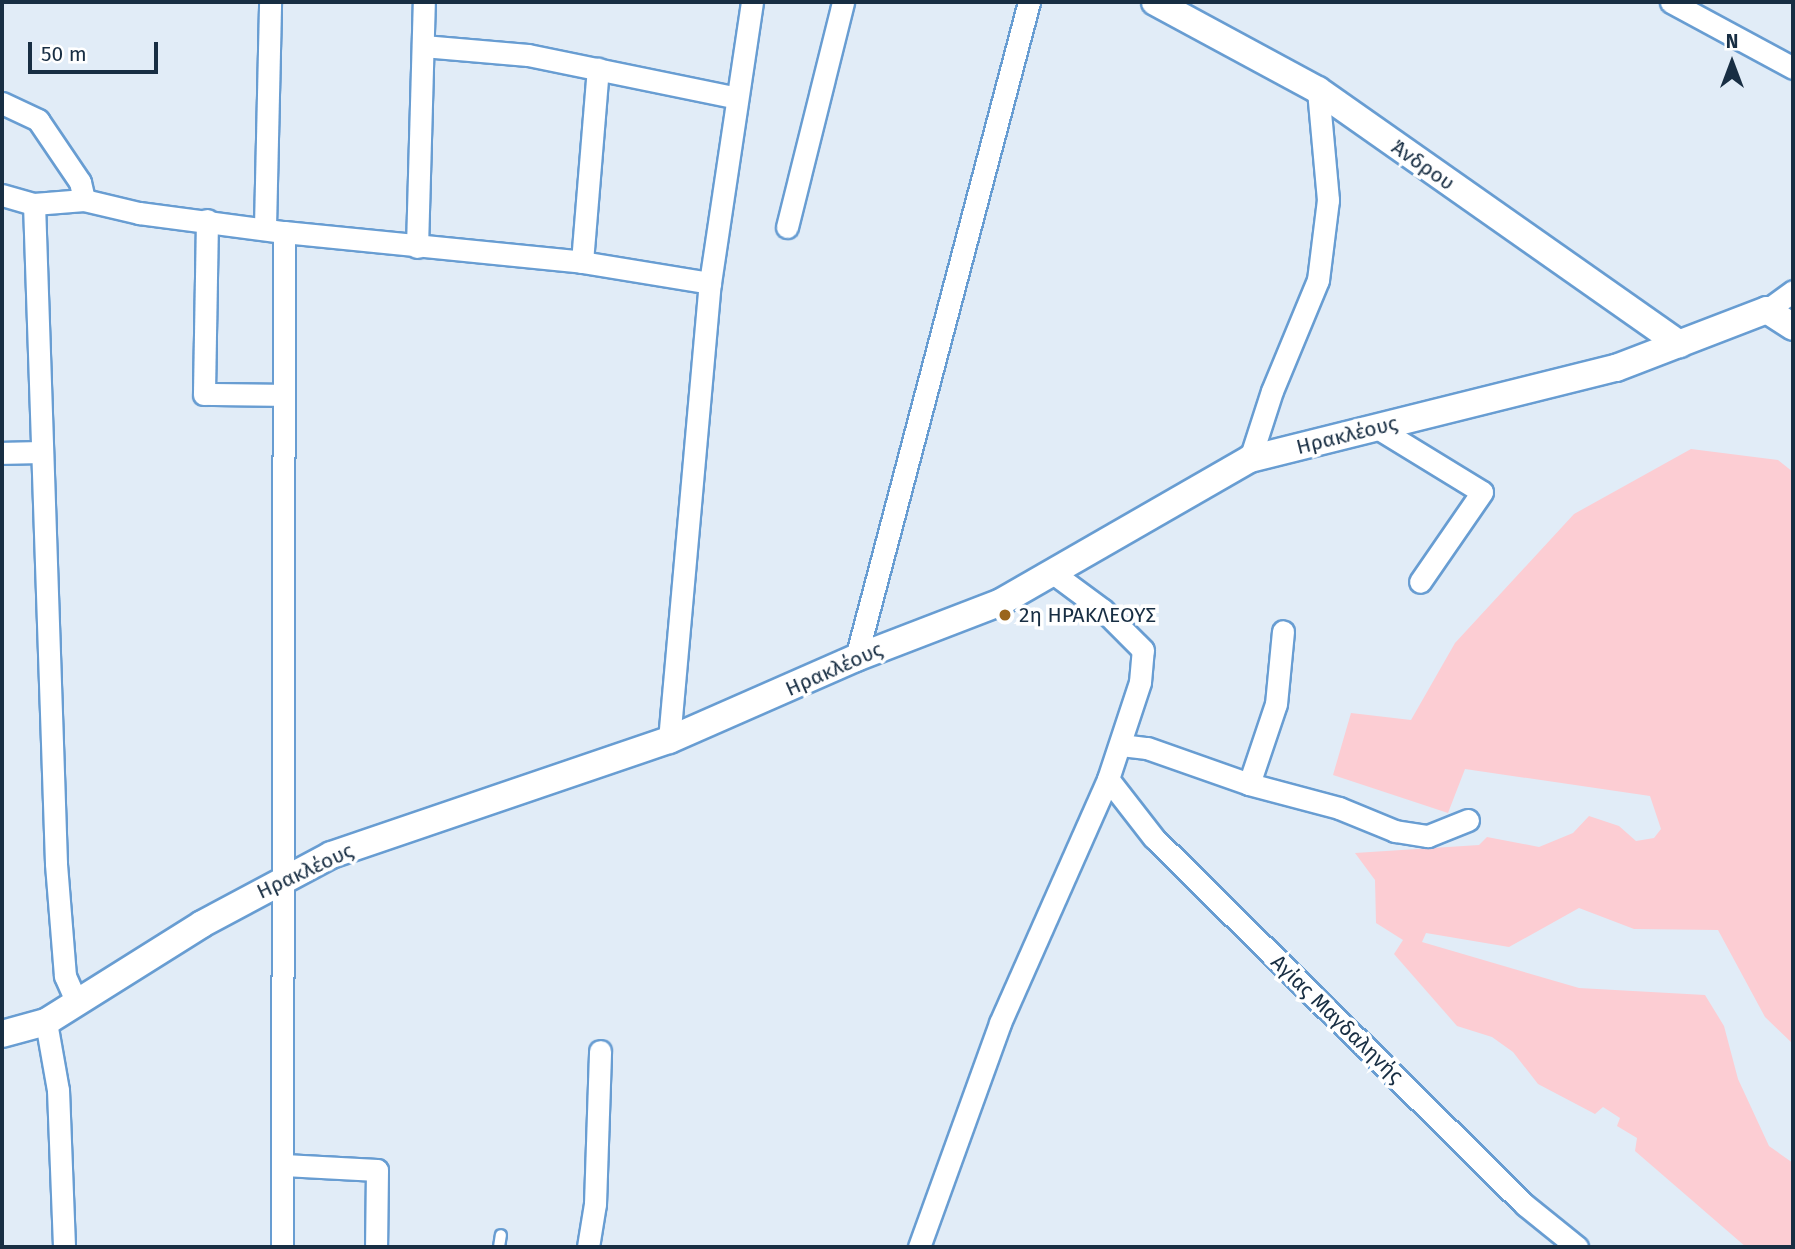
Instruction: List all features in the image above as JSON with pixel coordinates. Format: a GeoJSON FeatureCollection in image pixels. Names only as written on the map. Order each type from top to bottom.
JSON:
{"type":"FeatureCollection","features":[{"type":"Feature","properties":{"kind":"street"},"geometry":{"type":"LineString","coordinates":[[270,2],[281,395],[286,877],[282,1247]]}},
{"type":"Feature","properties":{"kind":"street"},"geometry":{"type":"LineString","coordinates":[[417,247],[424,2]]}},
{"type":"Feature","properties":{"kind":"street"},"geometry":{"type":"LineString","coordinates":[[670,740],[710,283],[752,2]]}},
{"type":"Feature","properties":{"kind":"street"},"geometry":{"type":"LineString","coordinates":[[787,228],[843,2]]}},
{"type":"Feature","properties":{"kind":"street"},"geometry":{"type":"LineString","coordinates":[[856,658],[1029,2]]}},
{"type":"Feature","properties":{"kind":"street","name":"Άνδρου"},"geometry":{"type":"LineString","coordinates":[[1155,2],[1318,90],[1680,344]]}},
{"type":"Feature","properties":{"kind":"street"},"geometry":{"type":"LineString","coordinates":[[1671,2],[1793,68]]}},
{"type":"Feature","properties":{"kind":"street"},"geometry":{"type":"LineString","coordinates":[[423,46],[528,55],[737,98]]}},
{"type":"Feature","properties":{"kind":"street"},"geometry":{"type":"LineString","coordinates":[[582,262],[598,69]]}},
{"type":"Feature","properties":{"kind":"street"},"geometry":{"type":"LineString","coordinates":[[1250,459],[1272,391],[1318,280],[1328,201],[1318,90]]}},
{"type":"Feature","properties":{"kind":"street"},"geometry":{"type":"LineString","coordinates":[[2,103],[38,120],[80,182],[84,200]]}},
{"type":"Feature","properties":{"kind":"street"},"geometry":{"type":"LineString","coordinates":[[2,195],[34,204],[84,200],[139,213],[417,247],[582,262],[710,283]]}},
{"type":"Feature","properties":{"kind":"street"},"geometry":{"type":"LineString","coordinates":[[34,204],[56,863],[65,976],[77,1003]]}},
{"type":"Feature","properties":{"kind":"street"},"geometry":{"type":"LineString","coordinates":[[206,220],[204,394],[281,395]]}},
{"type":"Feature","properties":{"kind":"street"},"geometry":{"type":"LineString","coordinates":[[1793,291],[1767,310],[1793,327]]}},
{"type":"Feature","properties":{"kind":"street","name":"Ηρακλέους"},"geometry":{"type":"LineString","coordinates":[[2,1034],[46,1021],[286,877],[390,834],[670,740],[856,658],[1001,602],[1250,459],[1616,368],[1767,310]]}},
{"type":"Feature","properties":{"kind":"street"},"geometry":{"type":"LineString","coordinates":[[1376,427],[1482,492],[1420,582]]}},
{"type":"Feature","properties":{"kind":"street"},"geometry":{"type":"LineString","coordinates":[[2,453],[42,452]]}},
{"type":"Feature","properties":{"kind":"street"},"geometry":{"type":"LineString","coordinates":[[919,1247],[1000,1023],[1108,779],[1140,682],[1143,650],[1103,610],[1053,573]]}},
{"type":"Feature","properties":{"kind":"street"},"geometry":{"type":"LineString","coordinates":[[1249,784],[1276,704],[1283,631]]}},
{"type":"Feature","properties":{"kind":"street"},"geometry":{"type":"LineString","coordinates":[[1121,745],[1147,748],[1249,784],[1339,808],[1395,831],[1428,836],[1468,820]]}},
{"type":"Feature","properties":{"kind":"street","name":"Αγίας Μαγδαληνής"},"geometry":{"type":"LineString","coordinates":[[1108,779],[1174,857],[1525,1205],[1577,1247]]}},
{"type":"Feature","properties":{"kind":"street"},"geometry":{"type":"LineString","coordinates":[[46,1021],[58,1090],[64,1247]]}},
{"type":"Feature","properties":{"kind":"street"},"geometry":{"type":"LineString","coordinates":[[588,1247],[595,1204],[600,1051]]}},
{"type":"Feature","properties":{"kind":"street"},"geometry":{"type":"LineString","coordinates":[[284,1165],[377,1170],[376,1247]]}},
{"type":"Feature","properties":{"kind":"lane"},"geometry":{"type":"LineString","coordinates":[[499,1247],[501,1235]]}},
{"type":"Feature","properties":{"kind":"shaded area"},"geometry":{"type":"Polygon","coordinates":[[[1691,449],[1778,460],[1793,472],[1793,1044],[1765,1017],[1718,930],[1634,929],[1579,908],[1509,947],[1426,933],[1422,942],[1579,988],[1705,995],[1724,1026],[1738,1079],[1769,1146],[1793,1163],[1793,1247],[1746,1247],[1635,1151],[1637,1138],[1617,1126],[1620,1118],[1603,1107],[1595,1114],[1538,1084],[1513,1052],[1492,1037],[1457,1026],[1394,954],[1403,940],[1376,923],[1375,880],[1355,853],[1479,845],[1487,837],[1539,847],[1573,833],[1589,816],[1619,826],[1636,841],[1654,838],[1661,829],[1650,796],[1465,769],[1448,813],[1333,775],[1351,713],[1411,720],[1455,643],[1574,514],[1691,449]]]}},
{"type":"Feature","properties":{"kind":"place","name":"2η ΗΡΑΚΛΕΟΥΣ"},"geometry":{"type":"Point","coordinates":[1005,615]}}]}
